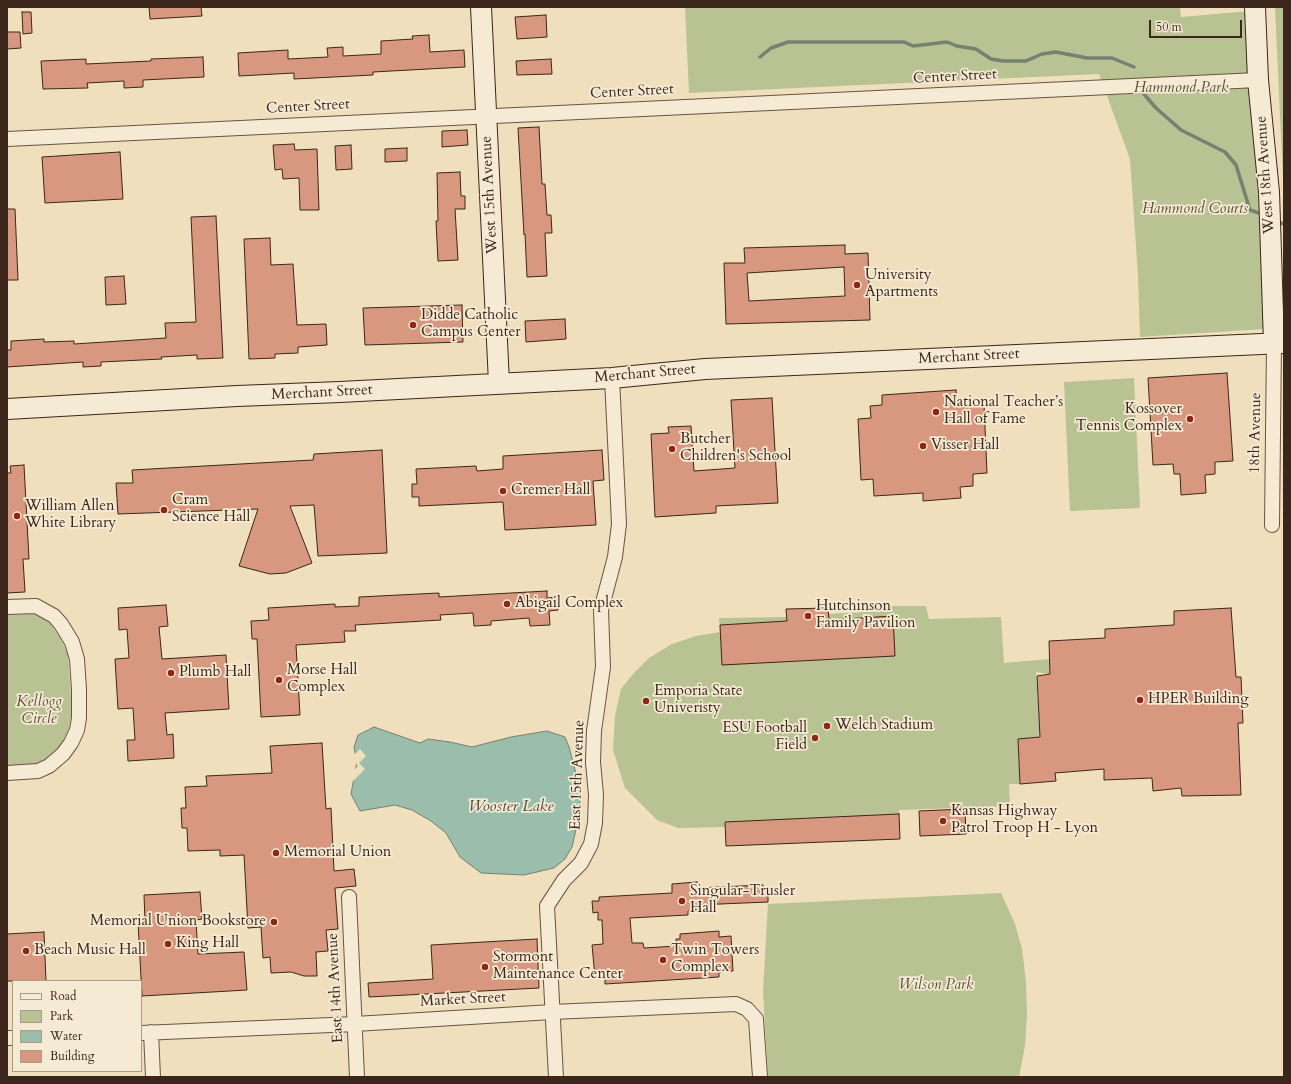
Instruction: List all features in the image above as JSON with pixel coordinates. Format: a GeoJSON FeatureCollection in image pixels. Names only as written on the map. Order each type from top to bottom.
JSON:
{"type":"FeatureCollection","features":[{"type":"Feature","properties":{"kind":"main road","name":"West 15th Avenue"},"geometry":{"type":"LineString","coordinates":[[481,7],[499,383]]}},
{"type":"Feature","properties":{"kind":"main road","name":"West 18th Avenue"},"geometry":{"type":"LineString","coordinates":[[1255,7],[1258,80],[1269,192],[1279,343]]}},
{"type":"Feature","properties":{"kind":"main road","name":"Merchant Street"},"geometry":{"type":"LineString","coordinates":[[7,409],[612,378],[712,369],[1279,343]]}},
{"type":"Feature","properties":{"kind":"street","name":"Center Street"},"geometry":{"type":"LineString","coordinates":[[7,139],[1258,80]]}},
{"type":"Feature","properties":{"kind":"street","name":"18th Avenue"},"geometry":{"type":"LineString","coordinates":[[1272,524],[1279,343]]}},
{"type":"Feature","properties":{"kind":"street","name":"East 15th Avenue"},"geometry":{"type":"LineString","coordinates":[[556,1077],[547,906],[564,880],[581,863],[591,844],[595,822],[596,795],[594,731],[603,667],[601,610],[615,557],[619,524],[612,378]]}},
{"type":"Feature","properties":{"kind":"street"},"geometry":{"type":"LineString","coordinates":[[7,607],[36,606],[54,616],[61,624],[72,642],[77,659],[79,689],[78,724],[71,743],[64,754],[54,762],[38,771],[7,774]]}},
{"type":"Feature","properties":{"kind":"street","name":"East 14th Avenue"},"geometry":{"type":"LineString","coordinates":[[349,897],[357,1077]]}},
{"type":"Feature","properties":{"kind":"street","name":"Market Street"},"geometry":{"type":"LineString","coordinates":[[146,1032],[355,1024],[552,1012],[736,1004],[747,1009],[756,1019],[760,1077]]}},
{"type":"Feature","properties":{"kind":"street"},"geometry":{"type":"LineString","coordinates":[[146,1032],[153,1077]]}},
{"type":"Feature","properties":{"kind":"green space","name":"Hammond Park"},"geometry":{"type":"Polygon","coordinates":[[[685,7],[1180,7],[1181,17],[1250,11],[1251,66],[1259,194],[1264,329],[1140,337],[1138,275],[1130,159],[1099,74],[689,93],[685,7]]]}},
{"type":"Feature","properties":{"kind":"green space"},"geometry":{"type":"Polygon","coordinates":[[[1275,7],[1284,7],[1284,180],[1283,180],[1275,7]]]}},
{"type":"Feature","properties":{"kind":"green space"},"geometry":{"type":"Polygon","coordinates":[[[1134,378],[1140,508],[1070,511],[1064,382],[1134,378]]]}},
{"type":"Feature","properties":{"kind":"green space","name":"Welch Stadium"},"geometry":{"type":"Polygon","coordinates":[[[893,606],[926,606],[929,619],[1001,617],[1004,663],[1050,659],[1050,674],[1036,672],[1040,737],[1018,740],[1020,784],[1009,784],[1010,806],[899,810],[900,839],[726,846],[725,827],[678,828],[657,820],[625,788],[613,750],[615,716],[621,689],[649,658],[672,644],[696,636],[720,632],[719,618],[786,617],[786,609],[828,608],[829,614],[885,611],[893,606]]]}},
{"type":"Feature","properties":{"kind":"green space","name":"Kellogg Circle"},"geometry":{"type":"Polygon","coordinates":[[[33,614],[48,620],[68,653],[72,713],[68,732],[58,749],[44,761],[34,766],[7,769],[7,615],[33,614]]]}},
{"type":"Feature","properties":{"kind":"green space","name":"Wilson Park"},"geometry":{"type":"Polygon","coordinates":[[[1001,893],[1015,924],[1022,949],[1026,982],[1027,1014],[1025,1046],[1019,1077],[768,1077],[763,991],[768,904],[1001,893]]]}},
{"type":"Feature","properties":{"kind":"water","name":"Wooster Lake"},"geometry":{"type":"Polygon","coordinates":[[[374,727],[420,743],[428,739],[472,747],[511,737],[547,731],[565,737],[581,792],[578,821],[572,847],[565,859],[554,868],[524,875],[481,873],[460,857],[446,833],[431,821],[412,810],[395,805],[360,811],[351,794],[357,762],[354,747],[358,735],[374,727]]]}},
{"type":"Feature","properties":{"kind":"pier"},"geometry":{"type":"Polygon","coordinates":[[[360,749],[366,756],[359,763],[365,769],[351,783],[353,771],[358,766],[353,756],[360,749]]]}},
{"type":"Feature","properties":{"kind":"building"},"geometry":{"type":"Polygon","coordinates":[[[149,7],[201,7],[202,16],[150,19],[149,7]]]}},
{"type":"Feature","properties":{"kind":"building"},"geometry":{"type":"Polygon","coordinates":[[[22,12],[31,12],[32,33],[23,34],[22,12]]]}},
{"type":"Feature","properties":{"kind":"building"},"geometry":{"type":"Polygon","coordinates":[[[546,15],[547,37],[517,39],[515,17],[546,15]]]}},
{"type":"Feature","properties":{"kind":"building"},"geometry":{"type":"Polygon","coordinates":[[[7,32],[20,32],[21,48],[7,49],[7,32]]]}},
{"type":"Feature","properties":{"kind":"building"},"geometry":{"type":"Polygon","coordinates":[[[429,35],[430,52],[464,50],[465,67],[373,72],[373,75],[294,79],[294,73],[239,76],[238,53],[288,50],[288,59],[328,57],[327,48],[343,47],[343,56],[381,54],[381,41],[413,39],[412,36],[429,35]]]}},
{"type":"Feature","properties":{"kind":"building"},"geometry":{"type":"Polygon","coordinates":[[[203,57],[204,77],[143,80],[143,87],[124,88],[124,81],[87,83],[88,88],[43,89],[41,61],[86,59],[86,64],[203,57]]]}},
{"type":"Feature","properties":{"kind":"building"},"geometry":{"type":"Polygon","coordinates":[[[551,59],[552,74],[517,75],[516,61],[551,59]]]}},
{"type":"Feature","properties":{"kind":"building"},"geometry":{"type":"Polygon","coordinates":[[[539,127],[542,184],[545,184],[547,215],[551,215],[552,233],[545,233],[547,276],[527,277],[518,128],[539,127]]]}},
{"type":"Feature","properties":{"kind":"building"},"geometry":{"type":"Polygon","coordinates":[[[467,130],[468,145],[442,147],[442,131],[467,130]]]}},
{"type":"Feature","properties":{"kind":"building"},"geometry":{"type":"Polygon","coordinates":[[[294,144],[295,150],[317,149],[319,210],[300,210],[299,178],[283,179],[282,169],[275,170],[273,145],[294,144]]]}},
{"type":"Feature","properties":{"kind":"building"},"geometry":{"type":"Polygon","coordinates":[[[351,145],[352,169],[336,170],[335,146],[351,145]]]}},
{"type":"Feature","properties":{"kind":"building"},"geometry":{"type":"Polygon","coordinates":[[[407,148],[407,161],[385,162],[385,149],[407,148]]]}},
{"type":"Feature","properties":{"kind":"building"},"geometry":{"type":"Polygon","coordinates":[[[120,152],[123,199],[45,203],[42,157],[120,152]]]}},
{"type":"Feature","properties":{"kind":"building"},"geometry":{"type":"Polygon","coordinates":[[[460,172],[461,196],[465,196],[465,209],[455,209],[458,260],[438,261],[436,221],[438,221],[437,173],[460,172]]]}},
{"type":"Feature","properties":{"kind":"building"},"geometry":{"type":"Polygon","coordinates":[[[7,209],[15,209],[18,280],[7,280],[7,209]]]}},
{"type":"Feature","properties":{"kind":"building"},"geometry":{"type":"Polygon","coordinates":[[[216,216],[223,358],[197,359],[197,355],[161,357],[162,359],[101,362],[101,366],[83,367],[83,362],[7,367],[7,350],[11,350],[11,341],[44,339],[44,342],[74,341],[74,344],[166,338],[165,323],[196,322],[191,217],[216,216]]]}},
{"type":"Feature","properties":{"kind":"building"},"geometry":{"type":"Polygon","coordinates":[[[270,238],[271,265],[293,264],[297,325],[326,324],[327,345],[298,347],[298,353],[275,354],[275,358],[249,359],[244,239],[270,238]]]}},
{"type":"Feature","properties":{"kind":"building","name":"University Apartments"},"geometry":{"type":"Polygon","coordinates":[[[845,245],[845,254],[868,253],[870,320],[726,324],[724,263],[745,263],[744,248],[845,245]],[[844,267],[747,273],[749,301],[845,296],[844,267]]]}},
{"type":"Feature","properties":{"kind":"building"},"geometry":{"type":"Polygon","coordinates":[[[124,276],[126,304],[106,305],[105,277],[124,276]]]}},
{"type":"Feature","properties":{"kind":"building","name":"Didde Catholic Campus Center"},"geometry":{"type":"Polygon","coordinates":[[[462,305],[463,342],[365,345],[363,308],[462,305]]]}},
{"type":"Feature","properties":{"kind":"building"},"geometry":{"type":"Polygon","coordinates":[[[565,319],[566,339],[526,342],[525,321],[565,319]]]}},
{"type":"Feature","properties":{"kind":"building","name":"Kossover Tennis Complex"},"geometry":{"type":"Polygon","coordinates":[[[1227,373],[1233,461],[1215,462],[1215,474],[1205,475],[1206,493],[1181,495],[1180,474],[1174,474],[1173,464],[1153,465],[1148,378],[1227,373]]]}},
{"type":"Feature","properties":{"kind":"building","name":"Visser Hall"},"geometry":{"type":"Polygon","coordinates":[[[956,390],[957,406],[984,404],[987,473],[973,474],[973,486],[960,487],[961,498],[923,501],[923,493],[874,496],[873,479],[861,480],[858,419],[871,418],[870,406],[882,405],[882,395],[956,390]]]}},
{"type":"Feature","properties":{"kind":"building","name":"Butcher Children's School"},"geometry":{"type":"Polygon","coordinates":[[[772,398],[778,503],[716,506],[716,513],[655,517],[651,434],[669,433],[668,427],[691,426],[694,471],[735,468],[731,400],[772,398]]]}},
{"type":"Feature","properties":{"kind":"building","name":"Cram Science Hall"},"geometry":{"type":"Polygon","coordinates":[[[382,450],[387,553],[318,556],[314,505],[290,506],[312,563],[286,573],[270,574],[239,566],[258,509],[118,514],[116,483],[133,483],[132,470],[313,460],[314,454],[382,450]]]}},
{"type":"Feature","properties":{"kind":"building","name":"Cremer Hall"},"geometry":{"type":"Polygon","coordinates":[[[602,450],[604,480],[593,481],[596,525],[505,530],[503,502],[419,506],[419,497],[412,497],[412,484],[417,484],[416,469],[476,466],[477,471],[503,469],[503,456],[602,450]]]}},
{"type":"Feature","properties":{"kind":"building","name":"William Allen White Library"},"geometry":{"type":"Polygon","coordinates":[[[24,465],[29,559],[23,559],[25,592],[7,593],[7,473],[11,473],[10,466],[24,465]]]}},
{"type":"Feature","properties":{"kind":"building","name":"Morse Hall Complex"},"geometry":{"type":"Polygon","coordinates":[[[547,591],[547,598],[557,597],[558,610],[549,611],[550,625],[530,626],[529,618],[491,621],[491,625],[474,626],[473,613],[440,615],[441,620],[355,625],[356,631],[344,631],[345,642],[296,645],[300,715],[261,717],[257,639],[252,639],[251,621],[269,620],[268,608],[335,604],[335,607],[359,606],[359,597],[439,593],[439,597],[547,591]]]}},
{"type":"Feature","properties":{"kind":"building","name":"Plumb Hall"},"geometry":{"type":"Polygon","coordinates":[[[166,605],[168,626],[159,627],[162,659],[226,655],[229,709],[165,713],[167,735],[173,734],[174,758],[128,761],[127,740],[135,740],[133,708],[118,709],[115,659],[129,658],[127,629],[119,630],[118,608],[166,605]]]}},
{"type":"Feature","properties":{"kind":"building"},"geometry":{"type":"Polygon","coordinates":[[[828,608],[829,620],[893,616],[895,656],[722,665],[720,625],[787,621],[786,609],[828,608]]]}},
{"type":"Feature","properties":{"kind":"building","name":"HPER Building"},"geometry":{"type":"Polygon","coordinates":[[[1231,608],[1236,677],[1241,677],[1243,723],[1238,723],[1241,795],[1182,796],[1181,788],[1153,791],[1152,778],[1104,780],[1104,769],[1055,773],[1056,781],[1020,784],[1018,739],[1040,737],[1037,676],[1050,674],[1049,641],[1105,638],[1105,629],[1174,625],[1174,611],[1231,608]]]}},
{"type":"Feature","properties":{"kind":"building","name":"Memorial Union"},"geometry":{"type":"Polygon","coordinates":[[[322,743],[326,809],[331,808],[334,871],[354,869],[356,886],[335,888],[338,929],[326,930],[328,951],[316,952],[317,976],[304,976],[291,972],[271,973],[270,957],[263,958],[261,927],[248,928],[244,855],[220,856],[220,850],[188,851],[187,828],[182,828],[181,808],[186,808],[185,787],[207,786],[206,776],[272,773],[270,746],[322,743]]]}},
{"type":"Feature","properties":{"kind":"building"},"geometry":{"type":"Polygon","coordinates":[[[965,809],[966,834],[920,836],[919,811],[965,809]]]}},
{"type":"Feature","properties":{"kind":"building"},"geometry":{"type":"Polygon","coordinates":[[[899,814],[900,839],[726,846],[725,822],[899,814]]]}},
{"type":"Feature","properties":{"kind":"building"},"geometry":{"type":"Polygon","coordinates":[[[697,882],[697,888],[763,885],[763,889],[768,889],[768,902],[696,905],[696,911],[688,911],[688,915],[630,918],[632,943],[643,943],[644,948],[677,946],[676,939],[680,939],[680,934],[719,931],[719,937],[731,936],[733,971],[719,972],[719,977],[605,984],[605,976],[595,977],[592,945],[603,944],[602,920],[598,920],[598,912],[593,913],[592,901],[599,901],[599,897],[672,893],[672,884],[697,882]]]}},
{"type":"Feature","properties":{"kind":"building","name":"King Hall"},"geometry":{"type":"Polygon","coordinates":[[[200,892],[202,919],[196,920],[198,954],[244,952],[247,990],[142,996],[138,922],[145,921],[144,895],[200,892]]]}},
{"type":"Feature","properties":{"kind":"building","name":"Beach Music Hall"},"geometry":{"type":"Polygon","coordinates":[[[44,932],[46,980],[7,981],[7,934],[44,932]]]}},
{"type":"Feature","properties":{"kind":"building","name":"Stormont Maintenance Center"},"geometry":{"type":"Polygon","coordinates":[[[537,939],[539,988],[369,997],[368,983],[433,979],[431,945],[537,939]]]}},
{"type":"Feature","properties":{"kind":"waterway"},"geometry":{"type":"LineString","coordinates":[[760,57],[771,48],[788,42],[904,42],[913,46],[947,42],[957,46],[976,49],[991,59],[1003,61],[1026,61],[1042,54],[1056,52],[1087,58],[1112,58],[1134,67]]}},
{"type":"Feature","properties":{"kind":"waterway"},"geometry":{"type":"LineString","coordinates":[[1143,93],[1156,108],[1181,130],[1225,152],[1236,165],[1250,210],[1262,214]]}},
{"type":"Feature","properties":{"kind":"place","name":"University Apartments"},"geometry":{"type":"Point","coordinates":[857,285]}},
{"type":"Feature","properties":{"kind":"place","name":"Didde Catholic Campus Center"},"geometry":{"type":"Point","coordinates":[413,325]}},
{"type":"Feature","properties":{"kind":"place","name":"National Teacher’s Hall of Fame"},"geometry":{"type":"Point","coordinates":[936,412]}},
{"type":"Feature","properties":{"kind":"place","name":"Kossover Tennis Complex"},"geometry":{"type":"Point","coordinates":[1190,419]}},
{"type":"Feature","properties":{"kind":"place","name":"Visser Hall"},"geometry":{"type":"Point","coordinates":[923,446]}},
{"type":"Feature","properties":{"kind":"place","name":"Butcher Children's School"},"geometry":{"type":"Point","coordinates":[672,449]}},
{"type":"Feature","properties":{"kind":"place","name":"Cremer Hall"},"geometry":{"type":"Point","coordinates":[503,491]}},
{"type":"Feature","properties":{"kind":"place","name":"Cram Science Hall"},"geometry":{"type":"Point","coordinates":[164,510]}},
{"type":"Feature","properties":{"kind":"place","name":"William Allen White Library"},"geometry":{"type":"Point","coordinates":[17,516]}},
{"type":"Feature","properties":{"kind":"place","name":"Abigail Complex"},"geometry":{"type":"Point","coordinates":[507,604]}},
{"type":"Feature","properties":{"kind":"place","name":"Hutchinson Family Pavilion"},"geometry":{"type":"Point","coordinates":[808,616]}},
{"type":"Feature","properties":{"kind":"place","name":"Plumb Hall"},"geometry":{"type":"Point","coordinates":[171,673]}},
{"type":"Feature","properties":{"kind":"place","name":"Morse Hall Complex"},"geometry":{"type":"Point","coordinates":[279,680]}},
{"type":"Feature","properties":{"kind":"place","name":"HPER Building"},"geometry":{"type":"Point","coordinates":[1140,700]}},
{"type":"Feature","properties":{"kind":"place","name":"Emporia State Univeristy"},"geometry":{"type":"Point","coordinates":[646,701]}},
{"type":"Feature","properties":{"kind":"place","name":"Welch Stadium"},"geometry":{"type":"Point","coordinates":[827,726]}},
{"type":"Feature","properties":{"kind":"place","name":"ESU Football Field"},"geometry":{"type":"Point","coordinates":[815,738]}},
{"type":"Feature","properties":{"kind":"place","name":"Kansas Highway Patrol Troop H - Lyon"},"geometry":{"type":"Point","coordinates":[943,821]}},
{"type":"Feature","properties":{"kind":"place","name":"Memorial Union"},"geometry":{"type":"Point","coordinates":[276,853]}},
{"type":"Feature","properties":{"kind":"place","name":"Singular-Trusler Hall"},"geometry":{"type":"Point","coordinates":[682,901]}},
{"type":"Feature","properties":{"kind":"place","name":"Memorial Union Bookstore"},"geometry":{"type":"Point","coordinates":[274,922]}},
{"type":"Feature","properties":{"kind":"place","name":"King Hall"},"geometry":{"type":"Point","coordinates":[168,944]}},
{"type":"Feature","properties":{"kind":"place","name":"Beach Music Hall"},"geometry":{"type":"Point","coordinates":[26,951]}},
{"type":"Feature","properties":{"kind":"place","name":"Twin Towers Complex"},"geometry":{"type":"Point","coordinates":[663,960]}},
{"type":"Feature","properties":{"kind":"place","name":"Stormont Maintenance Center"},"geometry":{"type":"Point","coordinates":[485,967]}},
{"type":"Feature","properties":{"kind":"park label","name":"Hammond Courts"},"geometry":{"type":"Point","coordinates":[1195,210]}}]}
